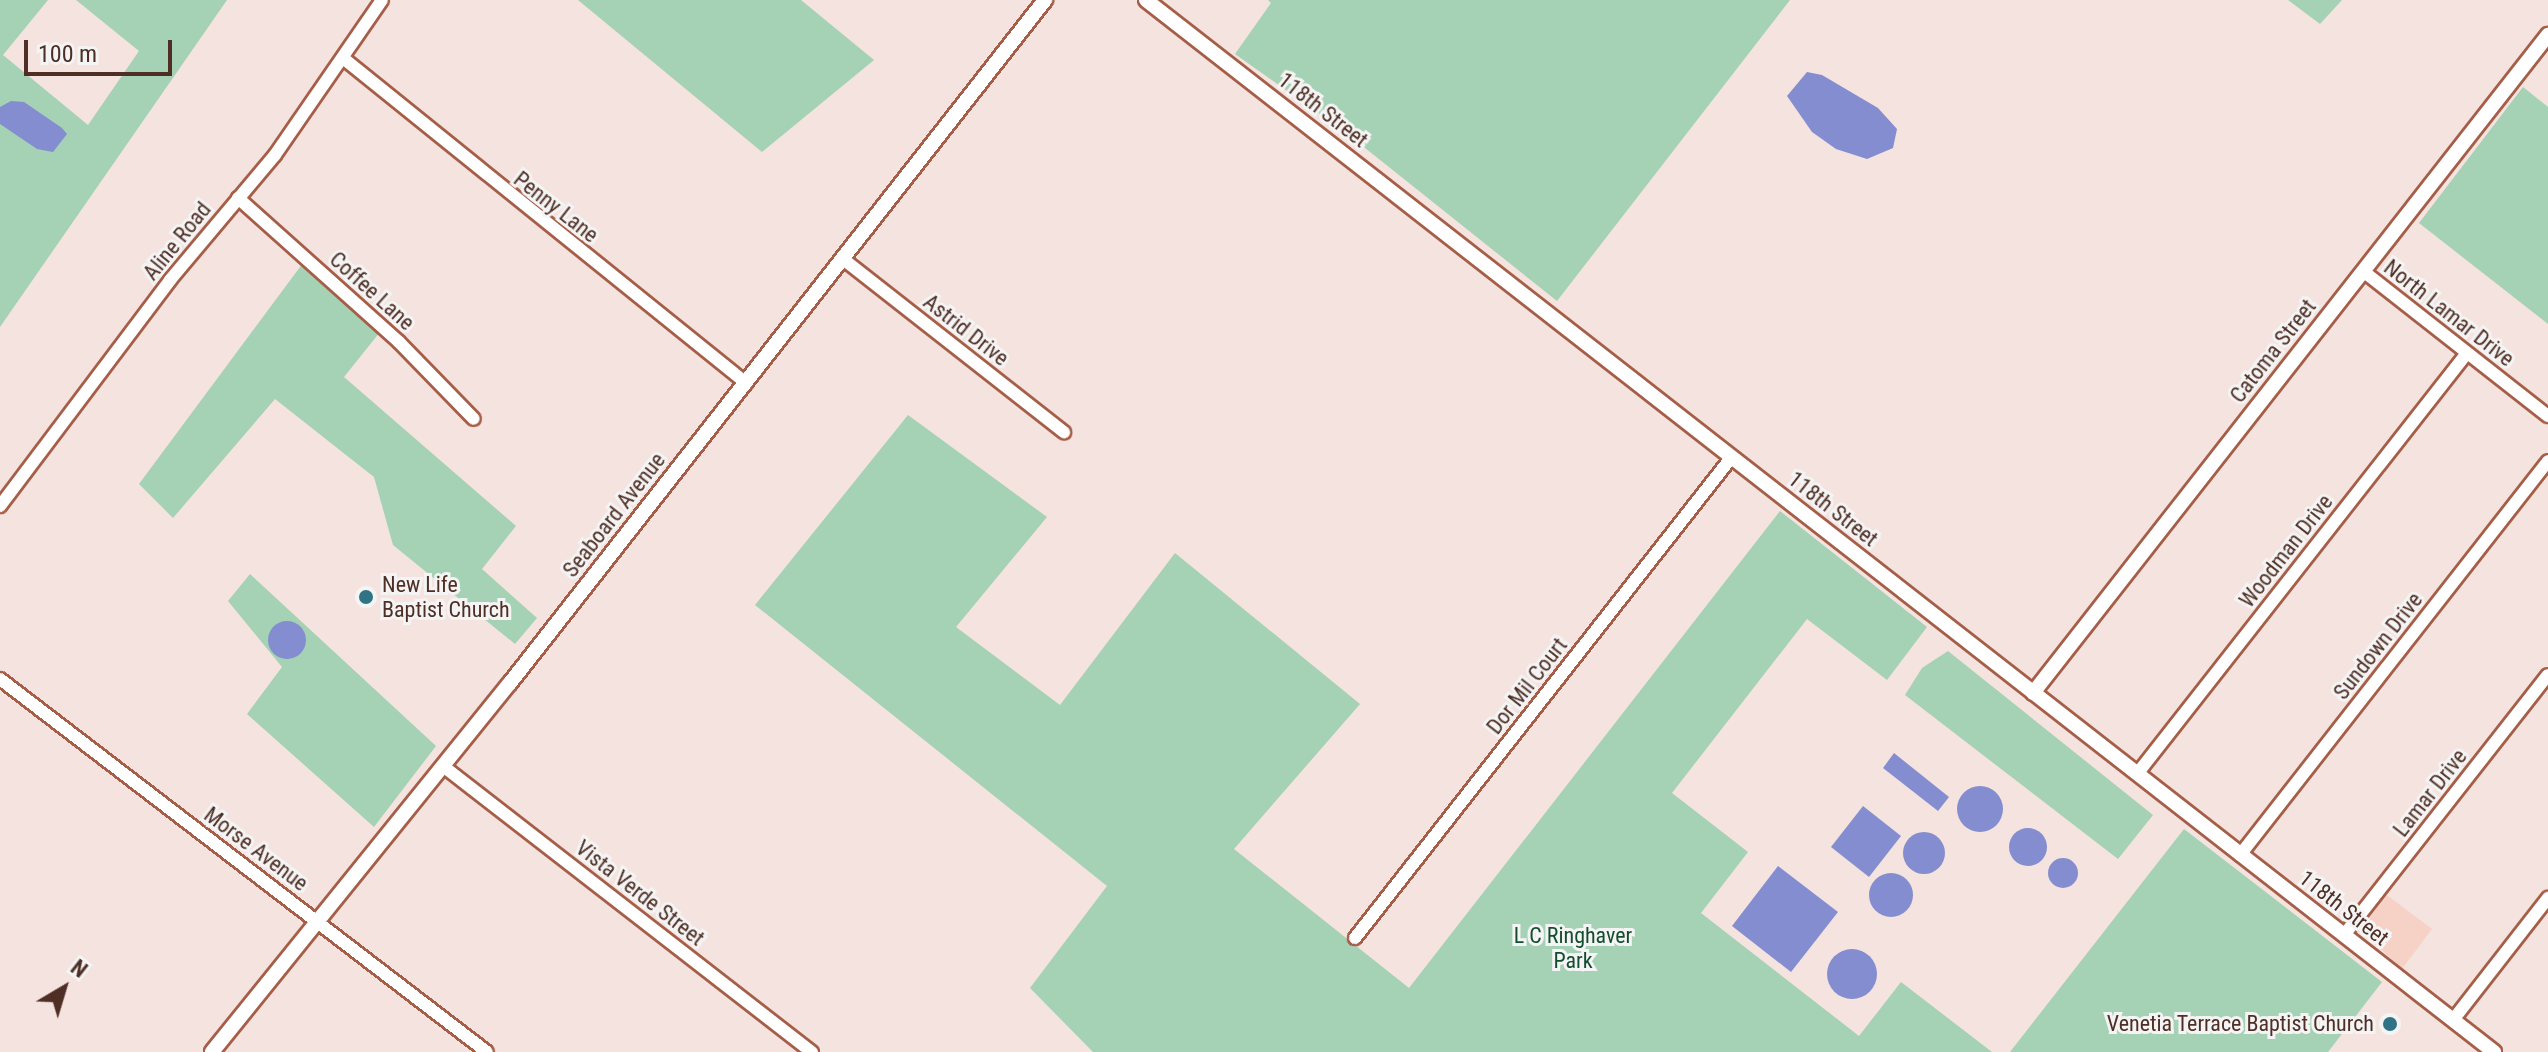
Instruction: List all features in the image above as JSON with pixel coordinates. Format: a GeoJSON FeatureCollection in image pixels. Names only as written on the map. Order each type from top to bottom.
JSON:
{"type":"FeatureCollection","features":[{"type":"Feature","properties":{"kind":"street","name":"Aline Road"},"geometry":{"type":"LineString","coordinates":[[0,506],[170,280],[238,198],[343,58],[382,0]]}},
{"type":"Feature","properties":{"kind":"street","name":"Seaboard Avenue"},"geometry":{"type":"LineString","coordinates":[[212,1052],[443,766],[1045,0]]}},
{"type":"Feature","properties":{"kind":"street","name":"118th Street"},"geometry":{"type":"LineString","coordinates":[[1146,0],[2494,1052]]}},
{"type":"Feature","properties":{"kind":"street","name":"Catoma Street"},"geometry":{"type":"LineString","coordinates":[[2033,693],[2548,35]]}},
{"type":"Feature","properties":{"kind":"street","name":"Penny Lane"},"geometry":{"type":"LineString","coordinates":[[343,58],[746,383]]}},
{"type":"Feature","properties":{"kind":"street","name":"Coffee Lane"},"geometry":{"type":"LineString","coordinates":[[238,198],[399,342],[474,419]]}},
{"type":"Feature","properties":{"kind":"street","name":"Astrid Drive"},"geometry":{"type":"LineString","coordinates":[[843,259],[1064,432]]}},
{"type":"Feature","properties":{"kind":"street","name":"North Lamar Drive"},"geometry":{"type":"LineString","coordinates":[[2363,271],[2548,416]]}},
{"type":"Feature","properties":{"kind":"street","name":"Woodman Drive"},"geometry":{"type":"LineString","coordinates":[[2137,774],[2467,353]]}},
{"type":"Feature","properties":{"kind":"street","name":"Dor Mil Court"},"geometry":{"type":"LineString","coordinates":[[1355,938],[1731,458]]}},
{"type":"Feature","properties":{"kind":"street","name":"Sundown Drive"},"geometry":{"type":"LineString","coordinates":[[2240,855],[2548,461]]}},
{"type":"Feature","properties":{"kind":"street","name":"Lamar Drive"},"geometry":{"type":"LineString","coordinates":[[2344,935],[2548,675]]}},
{"type":"Feature","properties":{"kind":"street","name":"Morse Avenue"},"geometry":{"type":"LineString","coordinates":[[0,679],[487,1052]]}},
{"type":"Feature","properties":{"kind":"street","name":"Vista Verde Street"},"geometry":{"type":"LineString","coordinates":[[443,766],[812,1052]]}},
{"type":"Feature","properties":{"kind":"street"},"geometry":{"type":"LineString","coordinates":[[2453,1020],[2548,898]]}},
{"type":"Feature","properties":{"kind":"shaded area"},"geometry":{"type":"Polygon","coordinates":[[[2384,893],[2432,929],[2402,969],[2358,928],[2384,893]]]}},
{"type":"Feature","properties":{"kind":"green space"},"geometry":{"type":"Polygon","coordinates":[[[0,0],[48,0],[3,55],[88,125],[139,51],[76,0],[227,0],[0,327],[0,0]]]}},
{"type":"Feature","properties":{"kind":"green space"},"geometry":{"type":"Polygon","coordinates":[[[578,0],[801,0],[874,60],[762,152],[578,0]]]}},
{"type":"Feature","properties":{"kind":"green space"},"geometry":{"type":"Polygon","coordinates":[[[1268,0],[1790,0],[1557,301],[1345,132],[1235,54],[1271,3],[1268,0]]]}},
{"type":"Feature","properties":{"kind":"green space"},"geometry":{"type":"Polygon","coordinates":[[[2288,0],[2342,0],[2320,24],[2288,0]]]}},
{"type":"Feature","properties":{"kind":"green space"},"geometry":{"type":"Polygon","coordinates":[[[2523,87],[2548,107],[2548,324],[2419,223],[2523,87]]]}},
{"type":"Feature","properties":{"kind":"green space"},"geometry":{"type":"Polygon","coordinates":[[[303,263],[380,332],[344,377],[516,526],[482,569],[537,618],[515,644],[393,545],[374,477],[275,399],[173,518],[139,484],[303,263]]]}},
{"type":"Feature","properties":{"kind":"green space","name":"L C Ringhaver Park"},"geometry":{"type":"Polygon","coordinates":[[[908,415],[1047,517],[956,627],[1060,705],[1175,553],[1360,704],[1234,849],[1409,988],[1780,511],[1927,627],[1887,680],[1807,619],[1672,793],[1748,852],[1701,913],[1859,1036],[1901,982],[1992,1052],[1093,1052],[1030,988],[1107,886],[755,605],[908,415]]]}},
{"type":"Feature","properties":{"kind":"green space"},"geometry":{"type":"Polygon","coordinates":[[[250,574],[436,746],[374,827],[247,714],[282,667],[228,601],[250,574]]]}},
{"type":"Feature","properties":{"kind":"green space"},"geometry":{"type":"Polygon","coordinates":[[[1948,651],[2153,815],[2118,859],[1905,695],[1922,668],[1948,651]]]}},
{"type":"Feature","properties":{"kind":"green space"},"geometry":{"type":"Polygon","coordinates":[[[2184,829],[2382,982],[2328,1052],[2010,1052],[2184,829]]]}},
{"type":"Feature","properties":{"kind":"water"},"geometry":{"type":"Polygon","coordinates":[[[1807,72],[1822,75],[1878,108],[1897,129],[1893,148],[1867,159],[1836,149],[1812,132],[1787,96],[1807,72]]]}},
{"type":"Feature","properties":{"kind":"water"},"geometry":{"type":"Polygon","coordinates":[[[11,101],[24,102],[67,134],[53,152],[37,149],[0,124],[0,107],[11,101]]]}},
{"type":"Feature","properties":{"kind":"water"},"geometry":{"type":"Polygon","coordinates":[[[287,621],[300,627],[306,640],[300,653],[287,659],[274,653],[268,640],[274,627],[287,621]]]}},
{"type":"Feature","properties":{"kind":"water"},"geometry":{"type":"Polygon","coordinates":[[[1894,753],[1949,797],[1938,811],[1883,768],[1894,753]]]}},
{"type":"Feature","properties":{"kind":"water"},"geometry":{"type":"Polygon","coordinates":[[[1980,786],[1996,793],[2003,809],[1996,825],[1980,832],[1964,825],[1957,809],[1964,793],[1980,786]]]}},
{"type":"Feature","properties":{"kind":"water"},"geometry":{"type":"Polygon","coordinates":[[[1863,806],[1901,836],[1869,877],[1831,847],[1863,806]]]}},
{"type":"Feature","properties":{"kind":"water"},"geometry":{"type":"Polygon","coordinates":[[[2028,828],[2041,834],[2047,847],[2041,860],[2028,866],[2015,860],[2009,847],[2015,834],[2028,828]]]}},
{"type":"Feature","properties":{"kind":"water"},"geometry":{"type":"Polygon","coordinates":[[[1924,832],[1939,838],[1945,853],[1939,868],[1924,874],[1909,868],[1903,853],[1909,838],[1924,832]]]}},
{"type":"Feature","properties":{"kind":"water"},"geometry":{"type":"Polygon","coordinates":[[[2063,858],[2069,859],[2077,867],[2077,879],[2069,887],[2063,888],[2057,887],[2049,879],[2048,873],[2049,867],[2057,859],[2063,858]]]}},
{"type":"Feature","properties":{"kind":"water"},"geometry":{"type":"Polygon","coordinates":[[[1778,866],[1838,912],[1791,972],[1732,926],[1778,866]]]}},
{"type":"Feature","properties":{"kind":"water"},"geometry":{"type":"Polygon","coordinates":[[[1891,873],[1906,880],[1913,895],[1906,910],[1891,917],[1876,910],[1869,895],[1876,880],[1891,873]]]}},
{"type":"Feature","properties":{"kind":"water"},"geometry":{"type":"Polygon","coordinates":[[[1852,949],[1870,956],[1877,974],[1870,992],[1852,999],[1834,992],[1827,974],[1834,956],[1852,949]]]}},
{"type":"Feature","properties":{"kind":"place","name":"New Life Baptist Church"},"geometry":{"type":"Point","coordinates":[366,597]}},
{"type":"Feature","properties":{"kind":"place","name":"Venetia Terrace Baptist Church"},"geometry":{"type":"Point","coordinates":[2390,1024]}}]}
